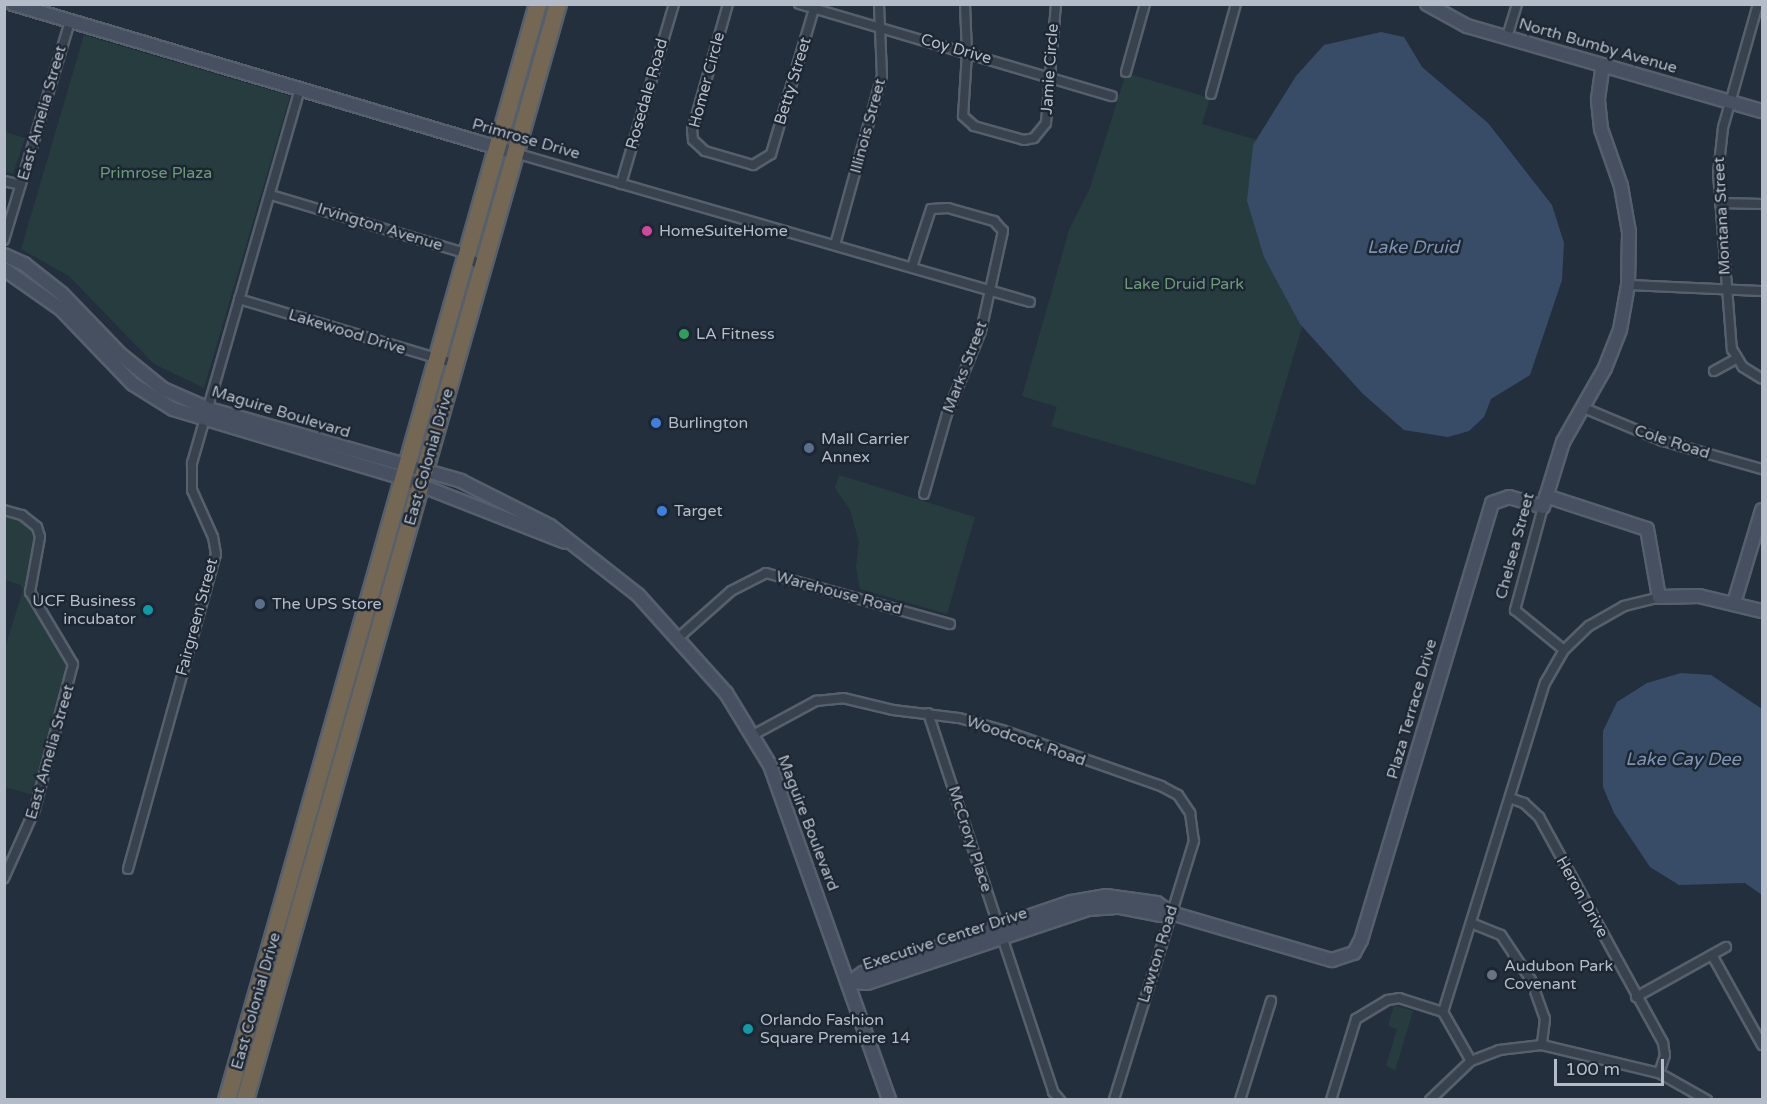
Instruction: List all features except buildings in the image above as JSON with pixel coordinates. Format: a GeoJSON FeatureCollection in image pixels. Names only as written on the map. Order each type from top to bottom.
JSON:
{"type":"FeatureCollection","features":[{"type":"Feature","properties":{"kind":"highway","name":"East Colonial Drive"},"geometry":{"type":"LineString","coordinates":[[245,1100],[352,726],[415,476],[438,359],[538,4]]}},
{"type":"Feature","properties":{"kind":"highway","name":"East Colonial Drive"},"geometry":{"type":"LineString","coordinates":[[227,1100],[368,608],[455,364],[558,4]]}},
{"type":"Feature","properties":{"kind":"highway"},"geometry":{"type":"LineString","coordinates":[[352,726],[346,709],[372,621],[368,608]]}},
{"type":"Feature","properties":{"kind":"highway"},"geometry":{"type":"LineString","coordinates":[[336,717],[341,733],[332,773],[336,785]]}},
{"type":"Feature","properties":{"kind":"street","name":"Primrose Drive"},"geometry":{"type":"LineString","coordinates":[[13,4],[515,153],[1030,302]]}},
{"type":"Feature","properties":{"kind":"street","name":"Rosedale Road"},"geometry":{"type":"LineString","coordinates":[[621,184],[674,4]]}},
{"type":"Feature","properties":{"kind":"street","name":"Homer Circle"},"geometry":{"type":"LineString","coordinates":[[728,4],[692,130],[693,140],[705,151],[745,164],[763,162],[771,154]]}},
{"type":"Feature","properties":{"kind":"street","name":"Coy Drive"},"geometry":{"type":"LineString","coordinates":[[799,4],[1112,96]]}},
{"type":"Feature","properties":{"kind":"street","name":"Illinois Street"},"geometry":{"type":"LineString","coordinates":[[835,245],[882,76],[879,4]]}},
{"type":"Feature","properties":{"kind":"street"},"geometry":{"type":"LineString","coordinates":[[965,4],[967,53]]}},
{"type":"Feature","properties":{"kind":"street","name":"Jamie Circle"},"geometry":{"type":"LineString","coordinates":[[967,53],[963,116],[974,126],[1016,139],[1034,138],[1046,123],[1051,78],[1052,26],[1056,4]]}},
{"type":"Feature","properties":{"kind":"street"},"geometry":{"type":"LineString","coordinates":[[1126,72],[1145,4]]}},
{"type":"Feature","properties":{"kind":"street"},"geometry":{"type":"LineString","coordinates":[[1211,94],[1236,4]]}},
{"type":"Feature","properties":{"kind":"street","name":"North Bumby Avenue"},"geometry":{"type":"LineString","coordinates":[[1427,4],[1452,20],[1762,111]]}},
{"type":"Feature","properties":{"kind":"street"},"geometry":{"type":"LineString","coordinates":[[1508,37],[1517,4]]}},
{"type":"Feature","properties":{"kind":"street","name":"Montana Street"},"geometry":{"type":"LineString","coordinates":[[1737,358],[1732,349],[1726,289],[1719,150],[1758,4]]}},
{"type":"Feature","properties":{"kind":"street","name":"Betty Street"},"geometry":{"type":"LineString","coordinates":[[771,154],[814,9]]}},
{"type":"Feature","properties":{"kind":"street","name":"East Amelia Street"},"geometry":{"type":"LineString","coordinates":[[4,240],[70,21]]}},
{"type":"Feature","properties":{"kind":"street","name":"Chelsea Street"},"geometry":{"type":"LineString","coordinates":[[1564,650],[1515,610],[1563,442],[1584,408],[1620,330],[1628,285],[1626,211],[1599,113],[1603,65]]}},
{"type":"Feature","properties":{"kind":"street","name":"Fairgreen Street"},"geometry":{"type":"LineString","coordinates":[[128,869],[213,568],[213,537],[192,490],[192,463],[300,89]]}},
{"type":"Feature","properties":{"kind":"street"},"geometry":{"type":"LineString","coordinates":[[4,181],[21,186]]}},
{"type":"Feature","properties":{"kind":"street","name":"Irvington Avenue"},"geometry":{"type":"LineString","coordinates":[[270,195],[468,254]]}},
{"type":"Feature","properties":{"kind":"street"},"geometry":{"type":"LineString","coordinates":[[1720,203],[1762,204]]}},
{"type":"Feature","properties":{"kind":"street","name":"Marks Street"},"geometry":{"type":"LineString","coordinates":[[912,267],[931,209],[948,208],[994,221],[1003,231],[1004,239],[981,331],[947,414],[924,494]]}},
{"type":"Feature","properties":{"kind":"street"},"geometry":{"type":"LineString","coordinates":[[468,254],[482,270]]}},
{"type":"Feature","properties":{"kind":"street","name":"Maguire Boulevard"},"geometry":{"type":"LineString","coordinates":[[4,255],[24,264],[62,294],[141,373],[207,415]]}},
{"type":"Feature","properties":{"kind":"street","name":"Maguire Boulevard"},"geometry":{"type":"LineString","coordinates":[[4,269],[61,309],[133,384],[173,410],[207,415],[415,476],[495,496],[550,526],[638,595],[726,693],[753,735],[780,787],[850,982],[889,1100]]}},
{"type":"Feature","properties":{"kind":"street"},"geometry":{"type":"LineString","coordinates":[[1628,285],[1762,291]]}},
{"type":"Feature","properties":{"kind":"street","name":"Lakewood Drive"},"geometry":{"type":"LineString","coordinates":[[239,299],[455,364]]}},
{"type":"Feature","properties":{"kind":"street"},"geometry":{"type":"LineString","coordinates":[[1714,370],[1737,358],[1743,367],[1762,379]]}},
{"type":"Feature","properties":{"kind":"street","name":"Cole Road"},"geometry":{"type":"LineString","coordinates":[[1584,408],[1663,441],[1762,469]]}},
{"type":"Feature","properties":{"kind":"street","name":"Plaza Terrace Drive"},"geometry":{"type":"LineString","coordinates":[[1332,960],[1347,958],[1359,945],[1492,503],[1509,497],[1544,502]]}},
{"type":"Feature","properties":{"kind":"street"},"geometry":{"type":"LineString","coordinates":[[1544,502],[1647,529],[1659,597]]}},
{"type":"Feature","properties":{"kind":"street","name":"East Amelia Street"},"geometry":{"type":"LineString","coordinates":[[4,510],[22,515],[37,527],[40,537],[30,592],[73,664],[35,809],[4,878]]}},
{"type":"Feature","properties":{"kind":"street"},"geometry":{"type":"LineString","coordinates":[[1734,603],[1762,510]]}},
{"type":"Feature","properties":{"kind":"street","name":"Warehouse Road"},"geometry":{"type":"LineString","coordinates":[[677,639],[731,591],[766,573],[950,624]]}},
{"type":"Feature","properties":{"kind":"street"},"geometry":{"type":"LineString","coordinates":[[1443,1012],[1510,798],[1532,717],[1564,650],[1589,626],[1623,606],[1659,597],[1699,596],[1762,611]]}},
{"type":"Feature","properties":{"kind":"street","name":"Woodcock Road"},"geometry":{"type":"LineString","coordinates":[[753,735],[799,708],[834,698],[928,713],[1002,730],[1161,786],[1178,795],[1188,809]]}},
{"type":"Feature","properties":{"kind":"street","name":"McCrory Place"},"geometry":{"type":"LineString","coordinates":[[928,713],[1053,1092],[1060,1100]]}},
{"type":"Feature","properties":{"kind":"street","name":"Heron Drive"},"geometry":{"type":"LineString","coordinates":[[1510,798],[1532,808],[1539,817],[1663,1043],[1665,1055],[1659,1073]]}},
{"type":"Feature","properties":{"kind":"street","name":"Lawton Road"},"geometry":{"type":"LineString","coordinates":[[1114,1100],[1194,841],[1188,809]]}},
{"type":"Feature","properties":{"kind":"street","name":"Executive Center Drive"},"geometry":{"type":"LineString","coordinates":[[850,982],[863,973],[1001,932],[1100,897],[1146,900],[1164,905],[1171,913],[1332,960]]}},
{"type":"Feature","properties":{"kind":"street"},"geometry":{"type":"LineString","coordinates":[[284,903],[300,909]]}},
{"type":"Feature","properties":{"kind":"street"},"geometry":{"type":"LineString","coordinates":[[1471,923],[1501,935],[1531,980],[1545,1018],[1542,1045]]}},
{"type":"Feature","properties":{"kind":"street"},"geometry":{"type":"LineString","coordinates":[[1636,997],[1726,947]]}},
{"type":"Feature","properties":{"kind":"street"},"geometry":{"type":"LineString","coordinates":[[1712,955],[1762,1045]]}},
{"type":"Feature","properties":{"kind":"street"},"geometry":{"type":"LineString","coordinates":[[1331,1100],[1356,1019],[1388,1000],[1399,998],[1443,1012],[1471,1061]]}},
{"type":"Feature","properties":{"kind":"street"},"geometry":{"type":"LineString","coordinates":[[1240,1100],[1271,1001]]}},
{"type":"Feature","properties":{"kind":"street"},"geometry":{"type":"LineString","coordinates":[[1430,1100],[1471,1061],[1499,1050],[1542,1045],[1659,1073],[1707,1100]]}},
{"type":"Feature","properties":{"kind":"green space","name":"Primrose Plaza"},"geometry":{"type":"Polygon","coordinates":[[[84,35],[290,96],[204,388],[154,364],[69,276],[21,249],[84,35]]]}},
{"type":"Feature","properties":{"kind":"green space","name":"Lake Druid Park"},"geometry":{"type":"Polygon","coordinates":[[[1126,73],[1210,98],[1202,124],[1350,167],[1255,485],[1051,426],[1057,407],[1022,396],[1069,230],[1090,188],[1126,73]]]}},
{"type":"Feature","properties":{"kind":"green space"},"geometry":{"type":"Polygon","coordinates":[[[5,132],[25,138],[13,174],[5,171],[5,132]]]}},
{"type":"Feature","properties":{"kind":"green space"},"geometry":{"type":"Polygon","coordinates":[[[839,475],[975,517],[947,614],[860,589],[856,567],[859,542],[850,510],[835,488],[839,475]]]}},
{"type":"Feature","properties":{"kind":"green space"},"geometry":{"type":"Polygon","coordinates":[[[5,514],[30,524],[34,531],[37,542],[26,583],[29,600],[64,650],[71,667],[36,800],[33,795],[5,787],[5,648],[23,590],[21,585],[5,580],[5,514]]]}},
{"type":"Feature","properties":{"kind":"green space"},"geometry":{"type":"Polygon","coordinates":[[[1394,1005],[1413,1011],[1395,1071],[1386,1065],[1397,1029],[1388,1026],[1394,1005]]]}},
{"type":"Feature","properties":{"kind":"water","name":"Lake Druid"},"geometry":{"type":"Polygon","coordinates":[[[1381,32],[1404,37],[1422,67],[1488,123],[1552,205],[1564,243],[1562,280],[1530,375],[1491,399],[1484,417],[1469,431],[1448,437],[1404,430],[1362,393],[1300,324],[1264,257],[1247,201],[1253,145],[1296,76],[1324,45],[1381,32]]]}},
{"type":"Feature","properties":{"kind":"water","name":"Lake Cay Dee"},"geometry":{"type":"Polygon","coordinates":[[[1681,673],[1711,675],[1762,709],[1762,895],[1745,883],[1679,885],[1650,867],[1614,813],[1603,787],[1603,731],[1617,702],[1647,683],[1681,673]]]}},
{"type":"Feature","properties":{"kind":"place","name":"HomeSuiteHome"},"geometry":{"type":"Point","coordinates":[647,231]}},
{"type":"Feature","properties":{"kind":"place","name":"LA Fitness"},"geometry":{"type":"Point","coordinates":[684,334]}},
{"type":"Feature","properties":{"kind":"place","name":"Burlington"},"geometry":{"type":"Point","coordinates":[656,423]}},
{"type":"Feature","properties":{"kind":"place","name":"Mall Carrier Annex"},"geometry":{"type":"Point","coordinates":[809,448]}},
{"type":"Feature","properties":{"kind":"place","name":"Target"},"geometry":{"type":"Point","coordinates":[662,511]}},
{"type":"Feature","properties":{"kind":"place","name":"The UPS Store"},"geometry":{"type":"Point","coordinates":[260,604]}},
{"type":"Feature","properties":{"kind":"place","name":"UCF Business incubator"},"geometry":{"type":"Point","coordinates":[148,610]}},
{"type":"Feature","properties":{"kind":"place","name":"Audubon Park Covenant"},"geometry":{"type":"Point","coordinates":[1492,975]}},
{"type":"Feature","properties":{"kind":"place","name":"Orlando Fashion Square Premiere 14"},"geometry":{"type":"Point","coordinates":[748,1029]}}]}
